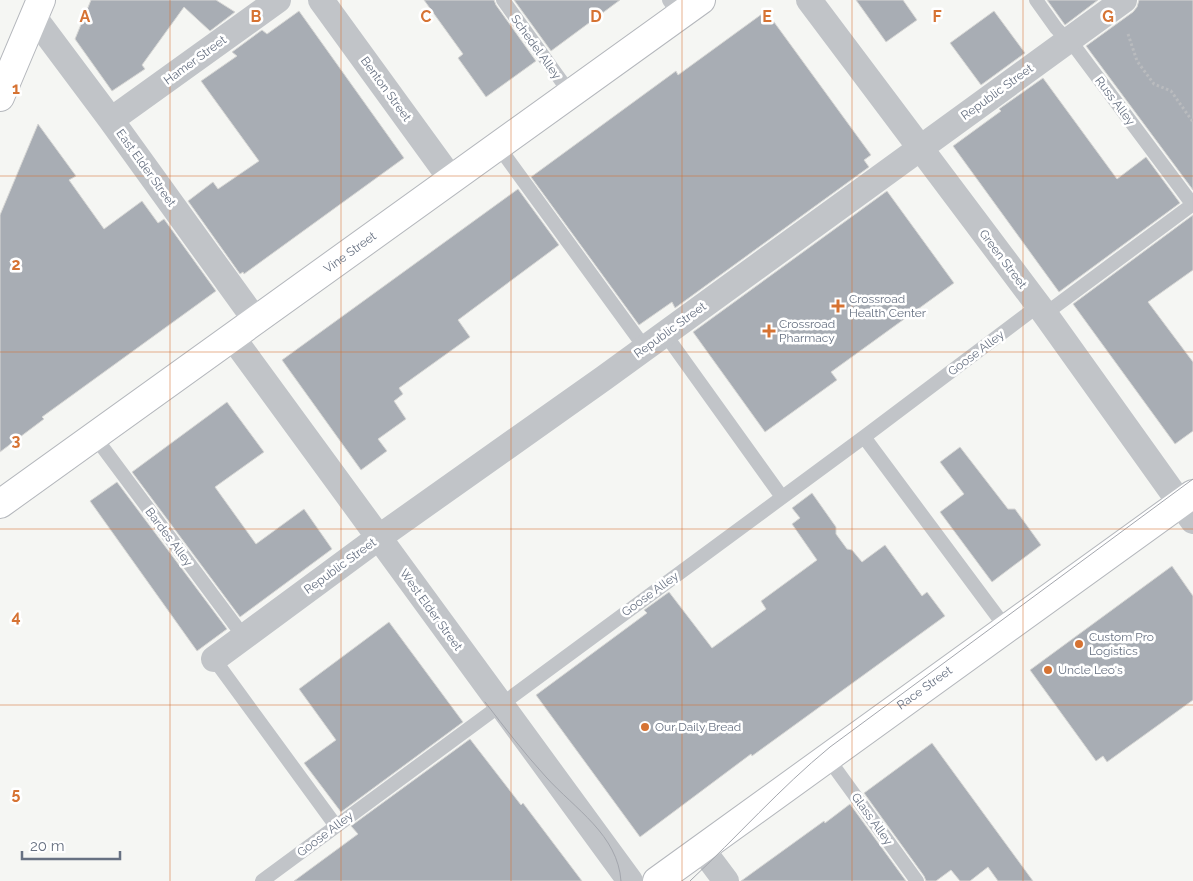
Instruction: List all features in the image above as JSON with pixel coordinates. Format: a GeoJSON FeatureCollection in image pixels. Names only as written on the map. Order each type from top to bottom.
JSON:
{"type":"FeatureCollection","features":[{"type":"Feature","properties":{"kind":"main road","name":"Vine Street"},"geometry":{"type":"LineString","coordinates":[[0,504],[498,146],[683,5]]}},
{"type":"Feature","properties":{"kind":"main road"},"geometry":{"type":"LineString","coordinates":[[0,97],[38,8]]}},
{"type":"Feature","properties":{"kind":"main road","name":"Race Street"},"geometry":{"type":"LineString","coordinates":[[658,881],[1006,628],[1189,506]]}},
{"type":"Feature","properties":{"kind":"street","name":"Hamer Street"},"geometry":{"type":"LineString","coordinates":[[111,120],[278,0]]}},
{"type":"Feature","properties":{"kind":"street","name":"Benton Street"},"geometry":{"type":"LineString","coordinates":[[321,0],[451,179]]}},
{"type":"Feature","properties":{"kind":"street","name":"Green Street"},"geometry":{"type":"LineString","coordinates":[[809,0],[1189,506]]}},
{"type":"Feature","properties":{"kind":"street","name":"Republic Street"},"geometry":{"type":"LineString","coordinates":[[214,659],[378,538],[655,341],[1124,0]]}},
{"type":"Feature","properties":{"kind":"street","name":"East Elder Street"},"geometry":{"type":"LineString","coordinates":[[38,8],[111,120],[256,321]]}},
{"type":"Feature","properties":{"kind":"street","name":"West Elder Street"},"geometry":{"type":"LineString","coordinates":[[233,338],[630,881]]}},
{"type":"Feature","properties":{"kind":"street"},"geometry":{"type":"LineString","coordinates":[[702,848],[726,881]]}},
{"type":"Feature","properties":{"kind":"lane","name":"Schedel Alley"},"geometry":{"type":"LineString","coordinates":[[503,0],[570,93]]}},
{"type":"Feature","properties":{"kind":"lane","name":"Russ Alley"},"geometry":{"type":"LineString","coordinates":[[1036,0],[1078,51],[1193,205]]}},
{"type":"Feature","properties":{"kind":"lane"},"geometry":{"type":"LineString","coordinates":[[498,146],[782,497]]}},
{"type":"Feature","properties":{"kind":"lane","name":"Goose Alley"},"geometry":{"type":"LineString","coordinates":[[262,881],[864,437],[1193,205]]}},
{"type":"Feature","properties":{"kind":"lane","name":"Bardes Alley"},"geometry":{"type":"LineString","coordinates":[[95,437],[244,637]]}},
{"type":"Feature","properties":{"kind":"lane"},"geometry":{"type":"LineString","coordinates":[[864,437],[1006,628]]}},
{"type":"Feature","properties":{"kind":"lane"},"geometry":{"type":"LineString","coordinates":[[214,659],[336,826]]}},
{"type":"Feature","properties":{"kind":"lane","name":"Glass Alley"},"geometry":{"type":"LineString","coordinates":[[827,758],[917,881]]}},
{"type":"Feature","properties":{"kind":"path"},"geometry":{"type":"LineString","coordinates":[[1124,29],[1130,36],[1137,61],[1154,84],[1171,91],[1193,122]]}},
{"type":"Feature","properties":{"kind":"building"},"geometry":{"type":"Polygon","coordinates":[[[91,0],[216,0],[235,12],[210,31],[184,7],[142,65],[145,69],[112,91],[75,39],[91,0]]]}},
{"type":"Feature","properties":{"kind":"building"},"geometry":{"type":"Polygon","coordinates":[[[424,0],[494,0],[536,61],[486,97],[458,58],[463,54],[424,0]]]}},
{"type":"Feature","properties":{"kind":"building"},"geometry":{"type":"Polygon","coordinates":[[[514,0],[620,0],[551,51],[514,0]]]}},
{"type":"Feature","properties":{"kind":"building"},"geometry":{"type":"Polygon","coordinates":[[[856,0],[903,0],[917,20],[886,42],[856,0]]]}},
{"type":"Feature","properties":{"kind":"building"},"geometry":{"type":"Polygon","coordinates":[[[1047,0],[1098,0],[1065,25],[1047,0]]]}},
{"type":"Feature","properties":{"kind":"building"},"geometry":{"type":"Polygon","coordinates":[[[1139,0],[1193,0],[1193,190],[1086,46],[1133,12],[1139,0]]]}},
{"type":"Feature","properties":{"kind":"building"},"geometry":{"type":"Polygon","coordinates":[[[299,11],[404,158],[244,274],[243,272],[240,274],[188,201],[213,182],[218,189],[259,161],[201,81],[237,56],[232,52],[262,30],[267,34],[299,11]]]}},
{"type":"Feature","properties":{"kind":"building"},"geometry":{"type":"Polygon","coordinates":[[[766,11],[871,155],[864,160],[869,167],[675,308],[672,302],[639,325],[531,177],[676,71],[678,75],[766,11]]]}},
{"type":"Feature","properties":{"kind":"building"},"geometry":{"type":"Polygon","coordinates":[[[994,11],[1025,53],[981,85],[950,43],[994,11]]]}},
{"type":"Feature","properties":{"kind":"building"},"geometry":{"type":"Polygon","coordinates":[[[1043,78],[1117,179],[1146,157],[1180,203],[1059,292],[953,146],[1001,111],[999,109],[1043,78]]]}},
{"type":"Feature","properties":{"kind":"building"},"geometry":{"type":"Polygon","coordinates":[[[38,124],[76,176],[69,180],[104,229],[142,201],[158,223],[164,219],[216,291],[42,417],[44,419],[0,452],[0,215],[38,124]]]}},
{"type":"Feature","properties":{"kind":"building"},"geometry":{"type":"Polygon","coordinates":[[[518,189],[559,245],[458,320],[470,337],[399,388],[403,394],[394,401],[406,419],[378,439],[387,451],[361,470],[282,360],[518,189]]]}},
{"type":"Feature","properties":{"kind":"building","name":"Crossroad Health Center"},"geometry":{"type":"Polygon","coordinates":[[[887,191],[954,283],[831,372],[837,380],[765,432],[693,332],[887,191]]]}},
{"type":"Feature","properties":{"kind":"building"},"geometry":{"type":"Polygon","coordinates":[[[1193,215],[1193,270],[1148,302],[1193,362],[1193,431],[1175,444],[1073,304],[1193,215]]]}},
{"type":"Feature","properties":{"kind":"building"},"geometry":{"type":"Polygon","coordinates":[[[227,402],[264,452],[215,487],[256,544],[304,509],[332,549],[240,617],[132,472],[227,402]]]}},
{"type":"Feature","properties":{"kind":"building"},"geometry":{"type":"Polygon","coordinates":[[[960,447],[1008,509],[1015,509],[1041,545],[992,582],[940,512],[964,494],[940,462],[960,447]]]}},
{"type":"Feature","properties":{"kind":"building"},"geometry":{"type":"Polygon","coordinates":[[[117,482],[227,629],[197,651],[90,501],[117,482]]]}},
{"type":"Feature","properties":{"kind":"building"},"geometry":{"type":"Polygon","coordinates":[[[812,493],[836,527],[836,534],[847,549],[852,550],[862,562],[885,545],[922,596],[927,592],[945,616],[752,756],[751,754],[640,837],[536,695],[647,613],[644,610],[669,592],[712,648],[766,609],[761,601],[817,560],[792,524],[800,518],[792,508],[812,493]]]}},
{"type":"Feature","properties":{"kind":"building"},"geometry":{"type":"Polygon","coordinates":[[[1172,566],[1193,596],[1193,700],[1107,762],[1103,756],[1096,761],[1030,670],[1172,566]]]}},
{"type":"Feature","properties":{"kind":"building"},"geometry":{"type":"Polygon","coordinates":[[[389,622],[463,722],[341,812],[304,763],[336,740],[299,689],[389,622]]]}},
{"type":"Feature","properties":{"kind":"building"},"geometry":{"type":"Polygon","coordinates":[[[470,739],[521,805],[523,803],[582,881],[294,881],[358,834],[351,826],[470,739]]]}},
{"type":"Feature","properties":{"kind":"building"},"geometry":{"type":"Polygon","coordinates":[[[932,743],[1033,881],[998,881],[988,867],[970,881],[960,881],[951,870],[936,881],[926,881],[864,793],[932,743]]]}},
{"type":"Feature","properties":{"kind":"building"},"geometry":{"type":"Polygon","coordinates":[[[850,804],[906,881],[741,881],[824,821],[825,823],[850,804]]]}},
{"type":"Feature","properties":{"kind":"tram line"},"geometry":{"type":"LineString","coordinates":[[690,881],[794,779],[830,747],[1193,479]]}},
{"type":"Feature","properties":{"kind":"tram line"},"geometry":{"type":"LineString","coordinates":[[485,702],[538,768],[604,836],[618,865],[621,881]]}},
{"type":"Feature","properties":{"kind":"place","name":"Crossroad Health Center"},"geometry":{"type":"Point","coordinates":[838,306]}},
{"type":"Feature","properties":{"kind":"place","name":"Crossroad Pharmacy"},"geometry":{"type":"Point","coordinates":[769,331]}},
{"type":"Feature","properties":{"kind":"place","name":"Custom Pro Logistics"},"geometry":{"type":"Point","coordinates":[1079,644]}},
{"type":"Feature","properties":{"kind":"place","name":"Uncle Leo's"},"geometry":{"type":"Point","coordinates":[1048,670]}},
{"type":"Feature","properties":{"kind":"place","name":"Our Daily Bread"},"geometry":{"type":"Point","coordinates":[645,727]}}]}
